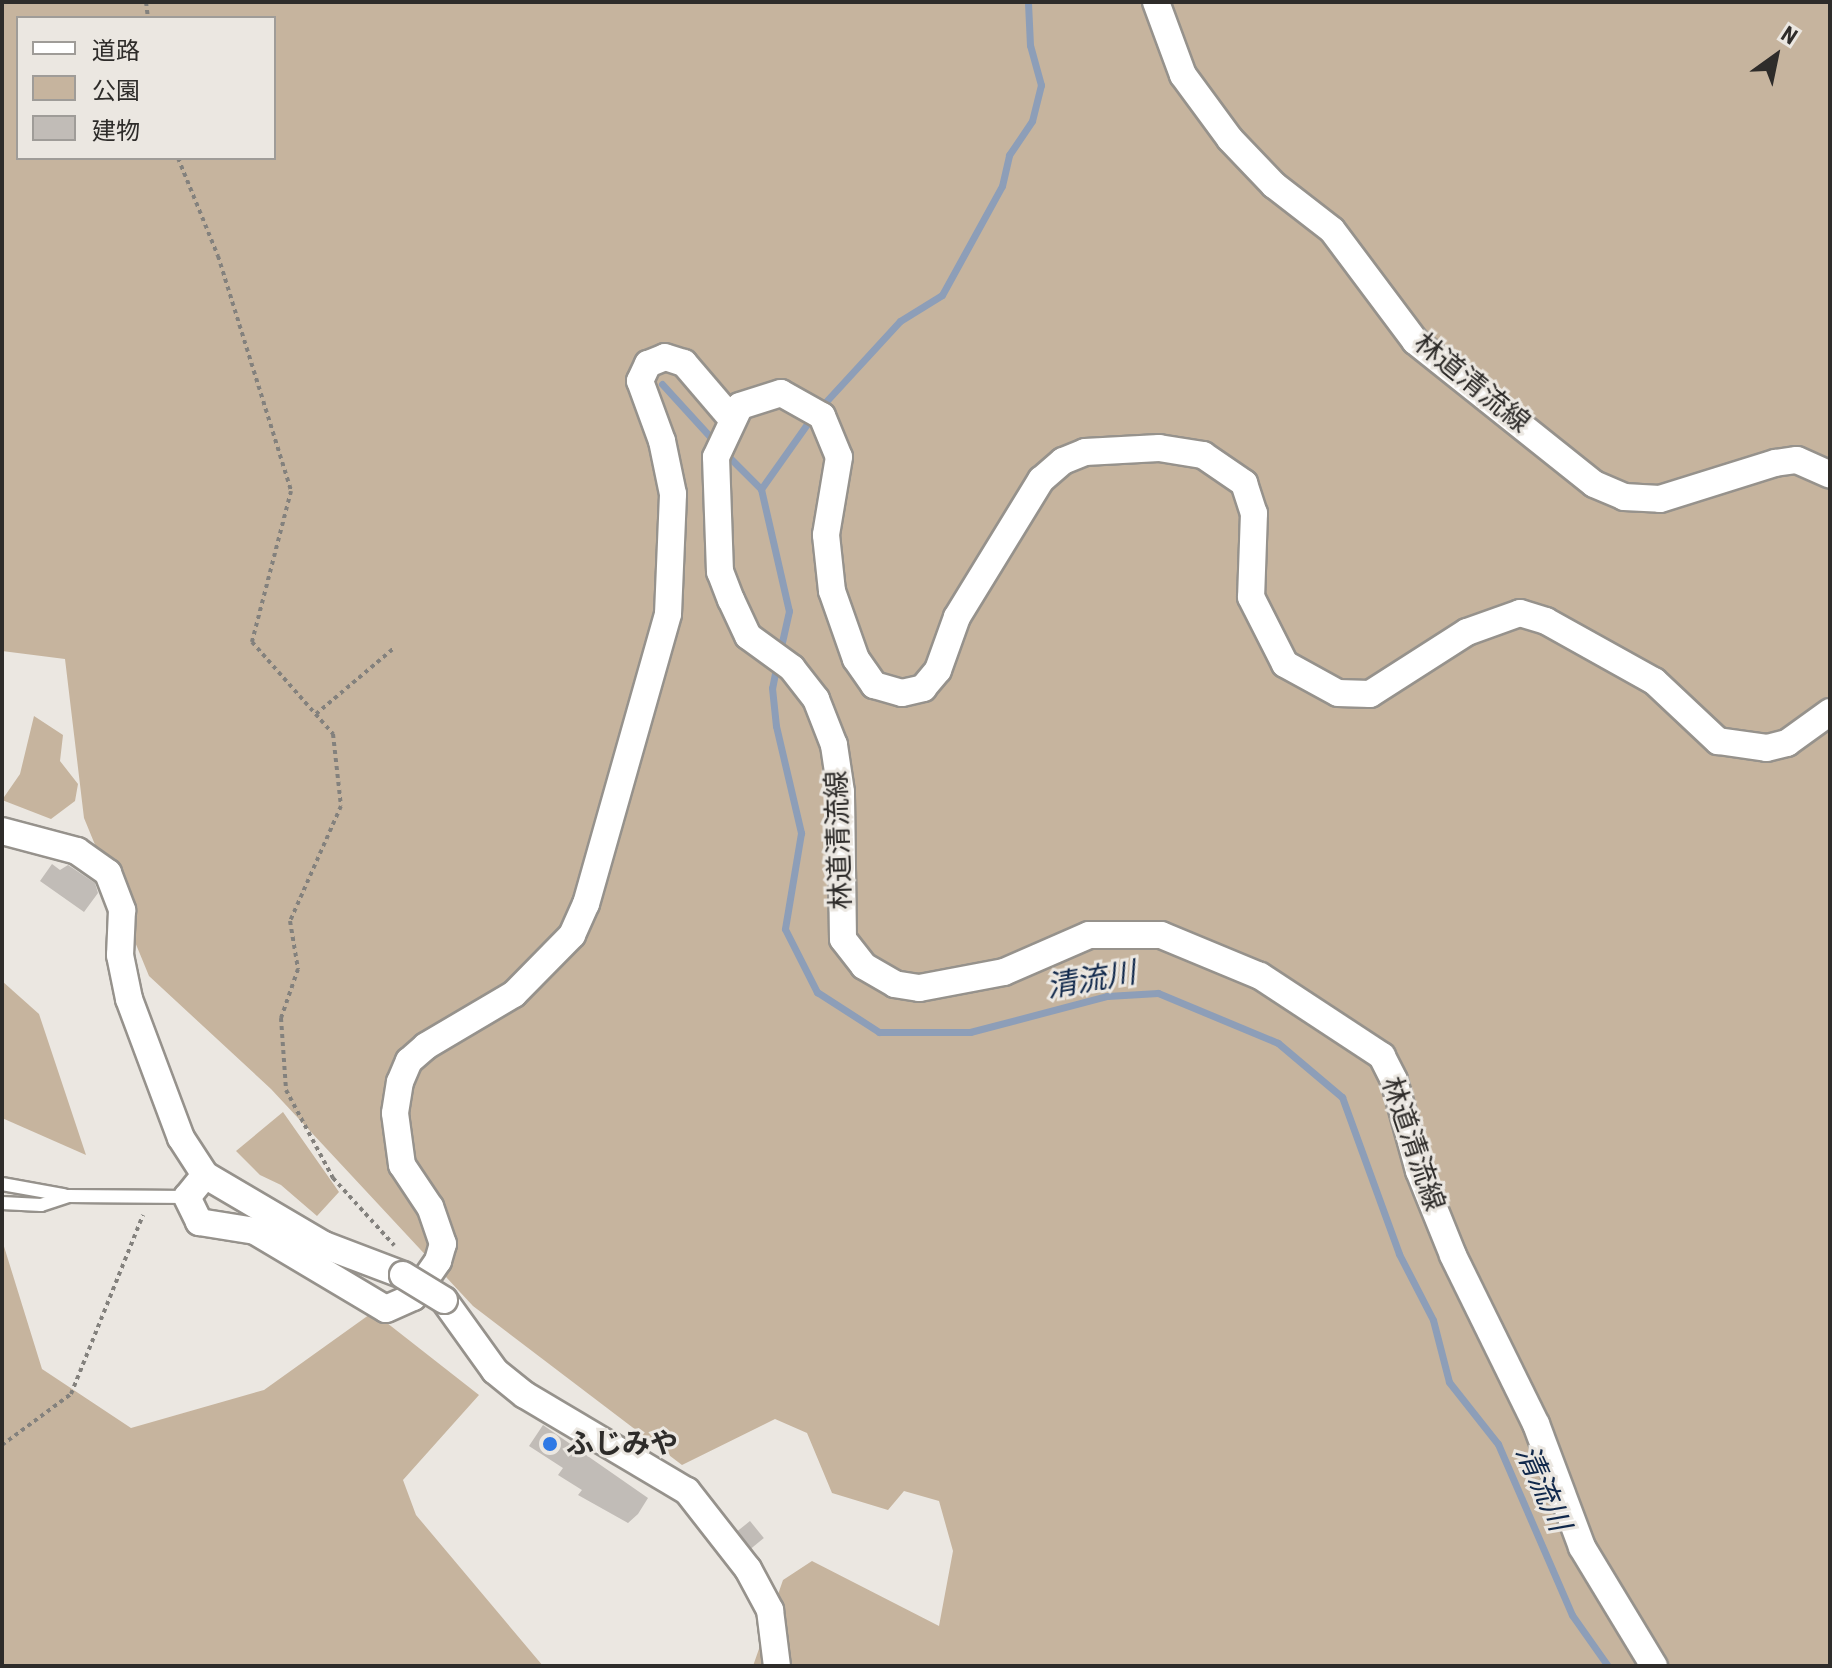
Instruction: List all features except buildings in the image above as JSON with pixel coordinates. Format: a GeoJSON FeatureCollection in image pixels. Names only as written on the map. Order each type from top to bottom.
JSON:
{"type":"FeatureCollection","features":[{"type":"Feature","properties":{"kind":"street","name":"林道清流線"},"geometry":{"type":"LineString","coordinates":[[1156,2],[1183,75],[1230,139],[1274,185],[1332,230],[1415,341],[1594,484],[1624,497],[1660,499],[1786,461],[1813,464],[1830,475]]}},
{"type":"Feature","properties":{"kind":"street"},"geometry":{"type":"LineString","coordinates":[[205,1175],[187,1197],[199,1222],[255,1231],[370,1303],[386,1309],[413,1297],[438,1261],[443,1244],[434,1215],[402,1165],[395,1113],[400,1082],[409,1061],[426,1046],[514,994],[572,935],[586,904],[668,614],[673,494],[662,441],[640,381],[648,364],[665,357],[684,363],[731,418],[740,406],[781,393],[818,412],[839,457],[826,535],[832,591],[856,659],[874,685],[902,693],[923,688],[938,670],[957,617],[1041,480],[1063,461],[1085,452],[1159,448],[1203,455],[1244,483],[1254,513],[1251,597],[1285,664],[1338,693],[1370,694],[1467,632],[1520,613],[1546,621],[1654,681],[1718,741],[1767,748],[1787,743],[1830,712]]}},
{"type":"Feature","properties":{"kind":"street","name":"林道清流線"},"geometry":{"type":"LineString","coordinates":[[731,418],[716,457],[720,572],[748,636],[792,668],[816,699],[834,745],[841,792],[843,939],[864,966],[895,984],[919,988],[1004,972],[1089,935],[1161,935],[1260,976],[1382,1056],[1442,1227],[1536,1424],[1582,1547],[1654,1666]]}},
{"type":"Feature","properties":{"kind":"street"},"geometry":{"type":"LineString","coordinates":[[2,831],[77,851],[108,873],[122,910],[120,955],[129,999],[181,1138],[205,1175],[314,1240],[398,1272],[444,1300],[495,1371],[525,1395],[687,1491],[748,1569],[770,1610],[777,1666]]}},
{"type":"Feature","properties":{"kind":"lane"},"geometry":{"type":"LineString","coordinates":[[2,1184],[68,1196],[160,1200],[187,1197]]}},
{"type":"Feature","properties":{"kind":"lane"},"geometry":{"type":"LineString","coordinates":[[2,1203],[41,1205],[68,1196]]}},
{"type":"Feature","properties":{"kind":"path"},"geometry":{"type":"LineString","coordinates":[[179,160],[218,256],[291,491],[252,642],[333,734],[341,806],[290,921],[298,969],[281,1018],[286,1090],[333,1178],[356,1208],[392,1241],[398,1254],[398,1272]]}},
{"type":"Feature","properties":{"kind":"path"},"geometry":{"type":"LineString","coordinates":[[316,714],[393,649]]}},
{"type":"Feature","properties":{"kind":"path"},"geometry":{"type":"LineString","coordinates":[[2,1445],[71,1394],[127,1246],[144,1214],[160,1200]]}},
{"type":"Feature","properties":{"kind":"green space"},"geometry":{"type":"Polygon","coordinates":[[[2,2],[1830,2],[1830,1666],[753,1666],[783,1580],[812,1561],[939,1626],[953,1551],[939,1501],[904,1491],[888,1510],[832,1493],[807,1433],[775,1419],[682,1465],[473,1306],[271,1089],[149,976],[84,818],[65,659],[2,651],[2,2]]]}},
{"type":"Feature","properties":{"kind":"green space"},"geometry":{"type":"Polygon","coordinates":[[[34,716],[63,735],[60,761],[78,784],[75,801],[51,819],[2,800],[20,774],[34,716]]]}},
{"type":"Feature","properties":{"kind":"green space"},"geometry":{"type":"Polygon","coordinates":[[[2,981],[39,1014],[86,1155],[2,1118],[2,981]]]}},
{"type":"Feature","properties":{"kind":"green space"},"geometry":{"type":"Polygon","coordinates":[[[283,1112],[339,1192],[317,1216],[281,1185],[260,1175],[236,1151],[283,1112]]]}},
{"type":"Feature","properties":{"kind":"green space"},"geometry":{"type":"Polygon","coordinates":[[[2,1240],[42,1369],[131,1428],[264,1390],[373,1312],[479,1395],[403,1480],[416,1515],[543,1666],[2,1666],[2,1240]]]}},
{"type":"Feature","properties":{"kind":"waterway"},"geometry":{"type":"LineString","coordinates":[[820,408],[900,321],[942,295],[1002,186],[1009,155],[1032,121],[1041,85],[1030,45],[1028,2]]}},
{"type":"Feature","properties":{"kind":"waterway"},"geometry":{"type":"LineString","coordinates":[[662,384],[715,442]]}},
{"type":"Feature","properties":{"kind":"waterway"},"geometry":{"type":"LineString","coordinates":[[761,489],[812,417]]}},
{"type":"Feature","properties":{"kind":"waterway"},"geometry":{"type":"LineString","coordinates":[[726,454],[761,489]]}},
{"type":"Feature","properties":{"kind":"waterway","name":"清流川"},"geometry":{"type":"LineString","coordinates":[[761,489],[789,611],[780,651]]}},
{"type":"Feature","properties":{"kind":"waterway","name":"清流川"},"geometry":{"type":"LineString","coordinates":[[777,663],[772,688],[776,726],[801,833],[785,929],[817,992],[879,1032],[970,1032],[1107,996],[1158,993],[1278,1043],[1342,1097],[1399,1254],[1433,1320],[1449,1382],[1498,1444],[1572,1615],[1608,1666]]}},
{"type":"Feature","properties":{"kind":"place","name":"ふじみや"},"geometry":{"type":"Point","coordinates":[550,1444]}}]}
